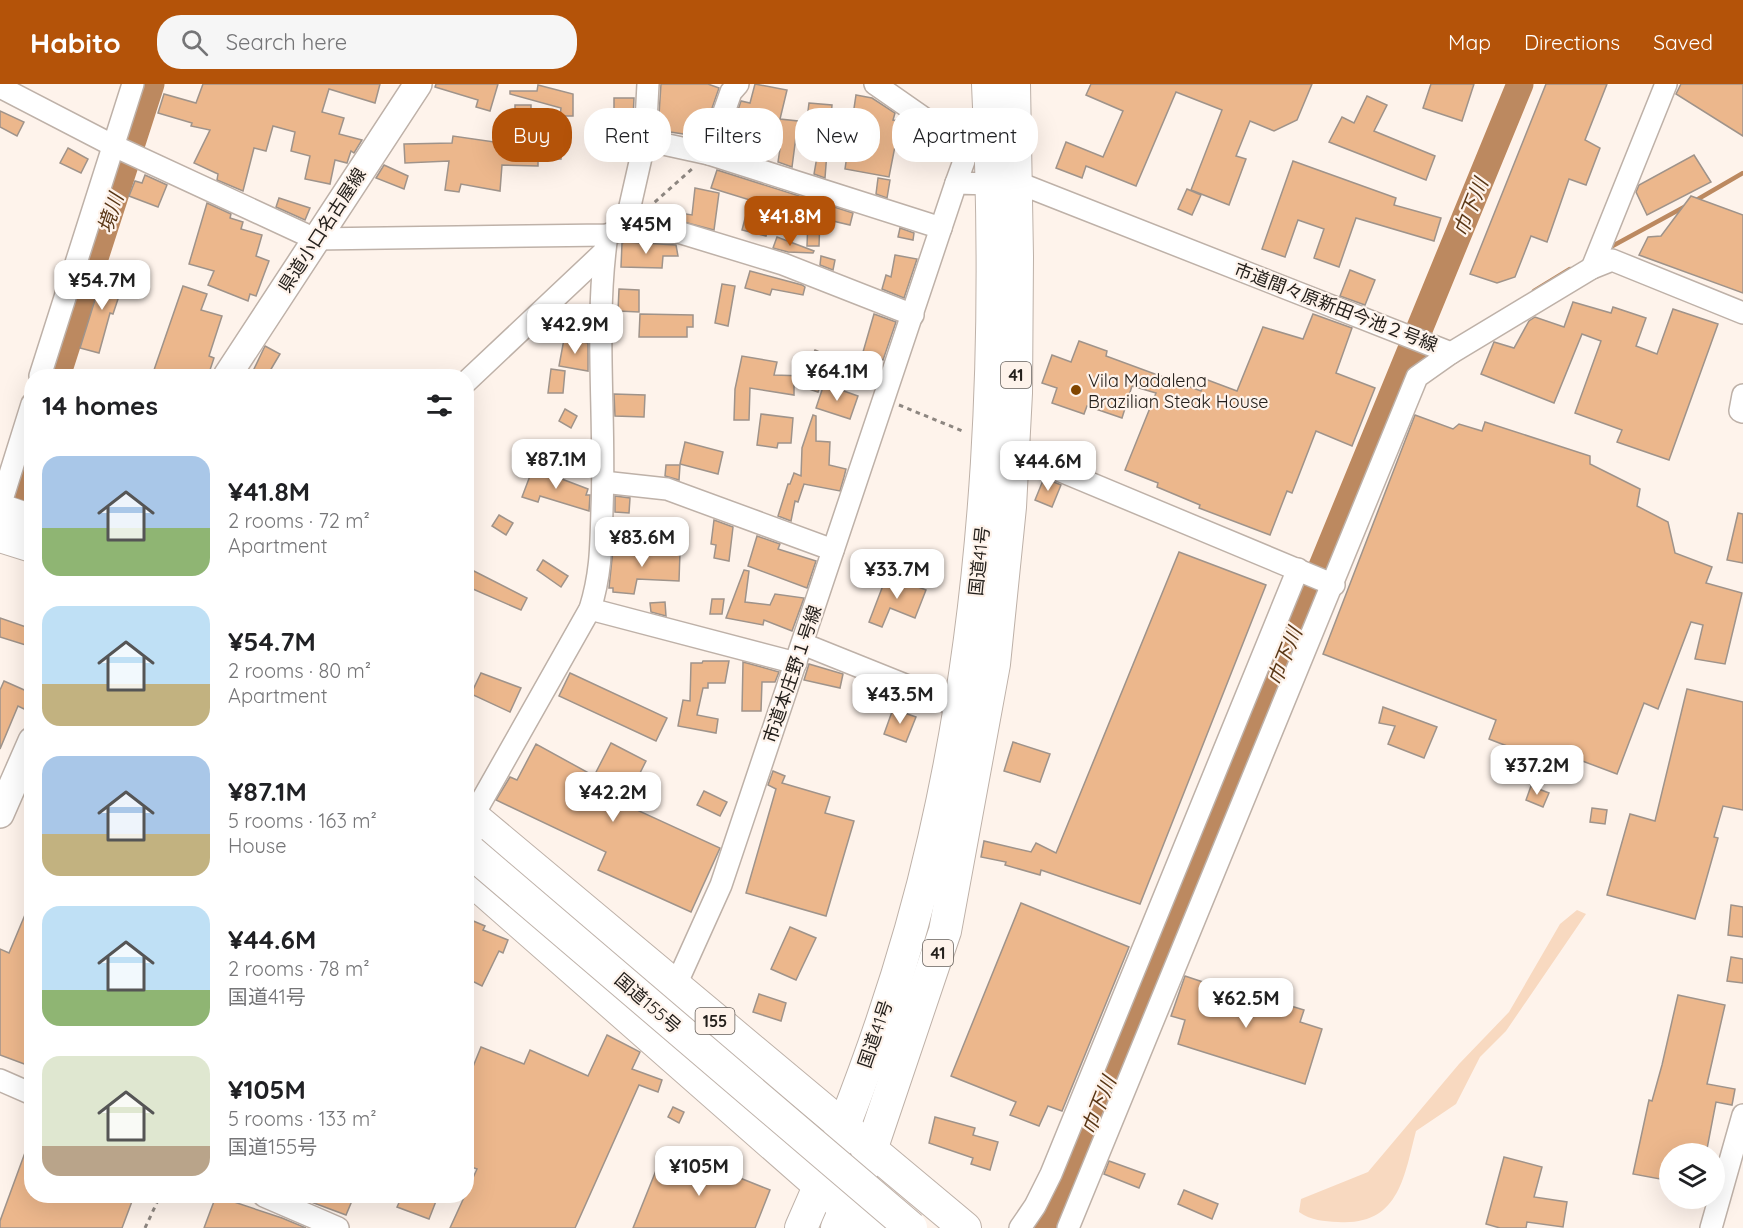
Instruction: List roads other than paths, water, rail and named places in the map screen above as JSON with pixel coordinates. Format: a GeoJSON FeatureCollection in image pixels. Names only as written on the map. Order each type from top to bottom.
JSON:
{"type":"FeatureCollection","features":[{"type":"Feature","properties":{"kind":"highway","name":"国道41号"},"geometry":{"type":"LineString","coordinates":[[988,84],[1004,183]]}},
{"type":"Feature","properties":{"kind":"highway","name":"国道41号"},"geometry":{"type":"LineString","coordinates":[[836,1222],[871,1150],[945,931],[994,664],[1006,563],[1001,447],[992,335],[1014,84]]}},
{"type":"Feature","properties":{"kind":"highway","name":"国道41号"},"geometry":{"type":"LineString","coordinates":[[801,1228],[820,1185],[876,1037],[920,893],[936,830],[960,707],[979,574],[1001,447]]}},
{"type":"Feature","properties":{"kind":"highway"},"geometry":{"type":"LineString","coordinates":[[0,508],[24,518]]}},
{"type":"Feature","properties":{"kind":"highway"},"geometry":{"type":"LineString","coordinates":[[0,536],[24,544]]}},
{"type":"Feature","properties":{"kind":"highway","name":"155"},"geometry":{"type":"LineString","coordinates":[[474,816],[965,1228]]}},
{"type":"Feature","properties":{"kind":"highway","name":"国道155号"},"geometry":{"type":"LineString","coordinates":[[474,864],[894,1228]]}},
{"type":"Feature","properties":{"kind":"highway","name":"国道155号"},"geometry":{"type":"LineString","coordinates":[[474,864],[911,1228]]}},
{"type":"Feature","properties":{"kind":"highway"},"geometry":{"type":"LineString","coordinates":[[474,865],[820,1185],[836,1222],[872,1228]]}},
{"type":"Feature","properties":{"kind":"main road","name":"県道小口名古屋線"},"geometry":{"type":"LineString","coordinates":[[231,369],[418,84]]}},
{"type":"Feature","properties":{"kind":"main road"},"geometry":{"type":"LineString","coordinates":[[0,814],[24,759]]}},
{"type":"Feature","properties":{"kind":"street"},"geometry":{"type":"LineString","coordinates":[[42,369],[133,84]]}},
{"type":"Feature","properties":{"kind":"street"},"geometry":{"type":"LineString","coordinates":[[647,108],[648,84]]}},
{"type":"Feature","properties":{"kind":"street"},"geometry":{"type":"LineString","coordinates":[[725,108],[731,92],[738,84]]}},
{"type":"Feature","properties":{"kind":"street","name":"市道本庄野１号線"},"geometry":{"type":"LineString","coordinates":[[675,987],[721,885],[964,160],[964,146],[875,84]]}},
{"type":"Feature","properties":{"kind":"street"},"geometry":{"type":"LineString","coordinates":[[1592,268],[1666,84]]}},
{"type":"Feature","properties":{"kind":"street"},"geometry":{"type":"LineString","coordinates":[[0,87],[112,145],[315,239],[612,238],[678,232],[783,264],[913,315]]}},
{"type":"Feature","properties":{"kind":"street"},"geometry":{"type":"LineString","coordinates":[[474,806],[590,609],[599,577],[612,238],[638,162]]}},
{"type":"Feature","properties":{"kind":"street"},"geometry":{"type":"LineString","coordinates":[[734,162],[941,228]]}},
{"type":"Feature","properties":{"kind":"street"},"geometry":{"type":"LineString","coordinates":[[956,183],[1004,183]]}},
{"type":"Feature","properties":{"kind":"street","name":"市道間々原新田今池２号線"},"geometry":{"type":"LineString","coordinates":[[1004,183],[1451,353],[1592,268],[1612,260],[1743,313]]}},
{"type":"Feature","properties":{"kind":"street"},"geometry":{"type":"LineString","coordinates":[[474,374],[612,238]]}},
{"type":"Feature","properties":{"kind":"street"},"geometry":{"type":"LineString","coordinates":[[1068,1228],[1334,585],[1417,377],[1451,353]]}},
{"type":"Feature","properties":{"kind":"street"},"geometry":{"type":"LineString","coordinates":[[1743,395],[1740,411],[1743,411]]}},
{"type":"Feature","properties":{"kind":"street"},"geometry":{"type":"LineString","coordinates":[[0,508],[24,430]]}},
{"type":"Feature","properties":{"kind":"street"},"geometry":{"type":"LineString","coordinates":[[1001,447],[1334,585]]}},
{"type":"Feature","properties":{"kind":"street"},"geometry":{"type":"LineString","coordinates":[[603,482],[667,489],[833,550]]}},
{"type":"Feature","properties":{"kind":"street"},"geometry":{"type":"LineString","coordinates":[[1020,1228],[1035,1206],[1051,1174],[1298,569]]}},
{"type":"Feature","properties":{"kind":"street"},"geometry":{"type":"LineString","coordinates":[[590,609],[800,654],[960,707]]}},
{"type":"Feature","properties":{"kind":"street"},"geometry":{"type":"LineString","coordinates":[[0,1080],[24,1090]]}},
{"type":"Feature","properties":{"kind":"street"},"geometry":{"type":"LineString","coordinates":[[1711,1228],[1743,1115]]}},
{"type":"Feature","properties":{"kind":"street"},"geometry":{"type":"LineString","coordinates":[[280,1203],[338,1228]]}},
{"type":"Feature","properties":{"kind":"waterway","name":"境川"},"geometry":{"type":"LineString","coordinates":[[59,369],[151,84]]}},
{"type":"Feature","properties":{"kind":"waterway","name":"巾下川"},"geometry":{"type":"LineString","coordinates":[[1047,1228],[1141,1007],[1520,84]]}},
{"type":"Feature","properties":{"kind":"waterway"},"geometry":{"type":"LineString","coordinates":[[1693,202],[1743,173]]}},
{"type":"Feature","properties":{"kind":"waterway"},"geometry":{"type":"LineString","coordinates":[[1607,249],[1686,206]]}},
{"type":"Feature","properties":{"kind":"waterway"},"geometry":{"type":"LineString","coordinates":[[1534,291],[1570,269]]}},
{"type":"Feature","properties":{"kind":"waterway"},"geometry":{"type":"LineString","coordinates":[[1405,368],[1432,352]]}},
{"type":"Feature","properties":{"kind":"waterway","name":"境川"},"geometry":{"type":"LineString","coordinates":[[21,492],[24,483]]}},
{"type":"Feature","properties":{"kind":"place","name":"Vila Madalena Brazilian Steak House"},"geometry":{"type":"Point","coordinates":[1076,390]}}]}
